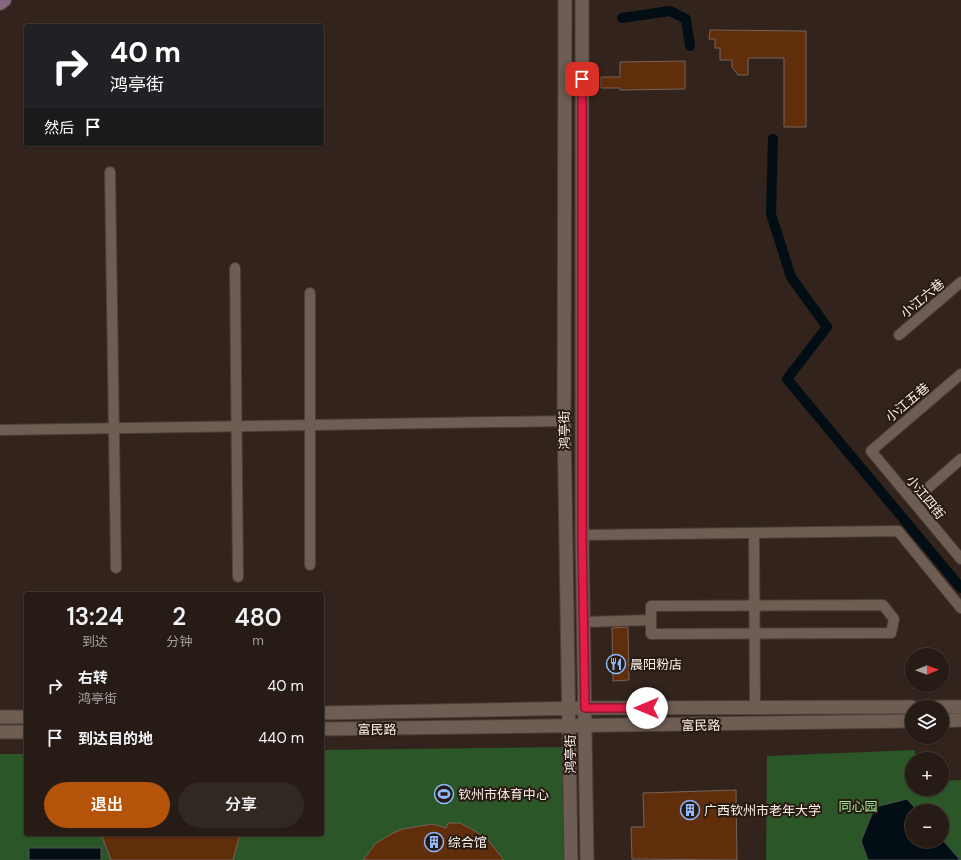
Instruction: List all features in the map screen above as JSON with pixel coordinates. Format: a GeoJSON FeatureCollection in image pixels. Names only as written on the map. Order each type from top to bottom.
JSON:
{"type":"FeatureCollection","features":[{"type":"Feature","properties":{"kind":"main road"},"geometry":{"type":"LineString","coordinates":[[0,3],[4,0]]}},
{"type":"Feature","properties":{"kind":"street","name":"鸿亭街"},"geometry":{"type":"LineString","coordinates":[[565,0],[564,421],[571,860]]}},
{"type":"Feature","properties":{"kind":"street","name":"鸿亭街"},"geometry":{"type":"LineString","coordinates":[[582,0],[582,535],[587,860]]}},
{"type":"Feature","properties":{"kind":"street"},"geometry":{"type":"LineString","coordinates":[[110,172],[116,568]]}},
{"type":"Feature","properties":{"kind":"street"},"geometry":{"type":"LineString","coordinates":[[235,268],[238,577]]}},
{"type":"Feature","properties":{"kind":"street","name":"小江六巷"},"geometry":{"type":"LineString","coordinates":[[899,335],[961,282]]}},
{"type":"Feature","properties":{"kind":"street"},"geometry":{"type":"LineString","coordinates":[[310,293],[310,565]]}},
{"type":"Feature","properties":{"kind":"street","name":"小江五巷"},"geometry":{"type":"LineString","coordinates":[[871,451],[961,374]]}},
{"type":"Feature","properties":{"kind":"street"},"geometry":{"type":"LineString","coordinates":[[0,430],[564,421]]}},
{"type":"Feature","properties":{"kind":"street","name":"小江四街"},"geometry":{"type":"LineString","coordinates":[[871,451],[961,557]]}},
{"type":"Feature","properties":{"kind":"street"},"geometry":{"type":"LineString","coordinates":[[913,501],[961,459]]}},
{"type":"Feature","properties":{"kind":"street"},"geometry":{"type":"LineString","coordinates":[[582,535],[898,531],[961,608]]}},
{"type":"Feature","properties":{"kind":"street"},"geometry":{"type":"LineString","coordinates":[[754,532],[755,708]]}},
{"type":"Feature","properties":{"kind":"street"},"geometry":{"type":"LineString","coordinates":[[754,604],[883,604],[894,619],[891,633],[755,634],[651,634],[651,620],[651,606],[754,604]]}},
{"type":"Feature","properties":{"kind":"street"},"geometry":{"type":"LineString","coordinates":[[584,622],[651,620]]}},
{"type":"Feature","properties":{"kind":"street","name":"富民路"},"geometry":{"type":"LineString","coordinates":[[324,713],[585,708],[905,707]]}},
{"type":"Feature","properties":{"kind":"street"},"geometry":{"type":"LineString","coordinates":[[949,707],[961,707]]}},
{"type":"Feature","properties":{"kind":"street"},"geometry":{"type":"LineString","coordinates":[[0,717],[24,717]]}},
{"type":"Feature","properties":{"kind":"street"},"geometry":{"type":"LineString","coordinates":[[949,721],[961,720]]}},
{"type":"Feature","properties":{"kind":"street","name":"富民路"},"geometry":{"type":"LineString","coordinates":[[324,729],[586,727],[905,721]]}},
{"type":"Feature","properties":{"kind":"street"},"geometry":{"type":"LineString","coordinates":[[0,732],[24,732]]}},
{"type":"Feature","properties":{"kind":"green space","name":"钦州市体育中心"},"geometry":{"type":"Polygon","coordinates":[[[565,747],[566,860],[0,860],[0,754],[24,754],[24,836],[324,836],[324,750],[565,747]]]}},
{"type":"Feature","properties":{"kind":"green space","name":"同心园"},"geometry":{"type":"Polygon","coordinates":[[[915,750],[915,752],[905,752],[905,796],[949,796],[949,781],[961,780],[961,860],[766,860],[767,756],[915,750]]]}},
{"type":"Feature","properties":{"kind":"shaded area"},"geometry":{"type":"Polygon","coordinates":[[[907,799],[912,804],[905,804],[905,848],[949,847],[960,860],[868,860],[861,841],[875,807],[907,799]]]}},
{"type":"Feature","properties":{"kind":"shaded area"},"geometry":{"type":"Polygon","coordinates":[[[29,848],[101,848],[101,860],[29,860],[29,848]]]}},
{"type":"Feature","properties":{"kind":"building"},"geometry":{"type":"Polygon","coordinates":[[[710,30],[806,31],[806,127],[784,127],[784,58],[748,58],[748,75],[738,75],[732,67],[732,60],[720,60],[720,48],[715,48],[715,39],[709,39],[710,30]]]}},
{"type":"Feature","properties":{"kind":"building"},"geometry":{"type":"Polygon","coordinates":[[[685,61],[685,89],[620,90],[620,88],[601,88],[601,77],[620,77],[620,62],[685,61]]]}},
{"type":"Feature","properties":{"kind":"building"},"geometry":{"type":"Polygon","coordinates":[[[628,627],[629,680],[613,681],[612,628],[628,627]]]}},
{"type":"Feature","properties":{"kind":"building","name":"广西钦州市老年大学"},"geometry":{"type":"Polygon","coordinates":[[[736,790],[737,860],[632,859],[631,827],[644,827],[643,793],[736,790]]]}},
{"type":"Feature","properties":{"kind":"building","name":"综合馆"},"geometry":{"type":"Polygon","coordinates":[[[448,823],[460,823],[475,831],[488,840],[504,860],[363,860],[376,843],[393,833],[403,829],[432,824],[446,828],[448,823]]]}},
{"type":"Feature","properties":{"kind":"building"},"geometry":{"type":"Polygon","coordinates":[[[102,836],[238,836],[239,838],[233,860],[111,860],[102,836]]]}},
{"type":"Feature","properties":{"kind":"waterway"},"geometry":{"type":"LineString","coordinates":[[622,18],[670,11],[686,19],[690,46]]}},
{"type":"Feature","properties":{"kind":"waterway"},"geometry":{"type":"LineString","coordinates":[[773,139],[771,214],[791,277],[827,327],[787,379],[961,588]]}},
{"type":"Feature","properties":{"kind":"place","name":"晨阳粉店"},"geometry":{"type":"Point","coordinates":[616,664]}},
{"type":"Feature","properties":{"kind":"place","name":"钦州市体育中心"},"geometry":{"type":"Point","coordinates":[444,794]}},
{"type":"Feature","properties":{"kind":"place","name":"广西钦州市老年大学"},"geometry":{"type":"Point","coordinates":[690,810]}},
{"type":"Feature","properties":{"kind":"place","name":"综合馆"},"geometry":{"type":"Point","coordinates":[434,842]}},
{"type":"Feature","properties":{"kind":"route"},"geometry":{"type":"LineString","coordinates":[[582,79],[582,535],[585,708],[647,708]]}}]}
